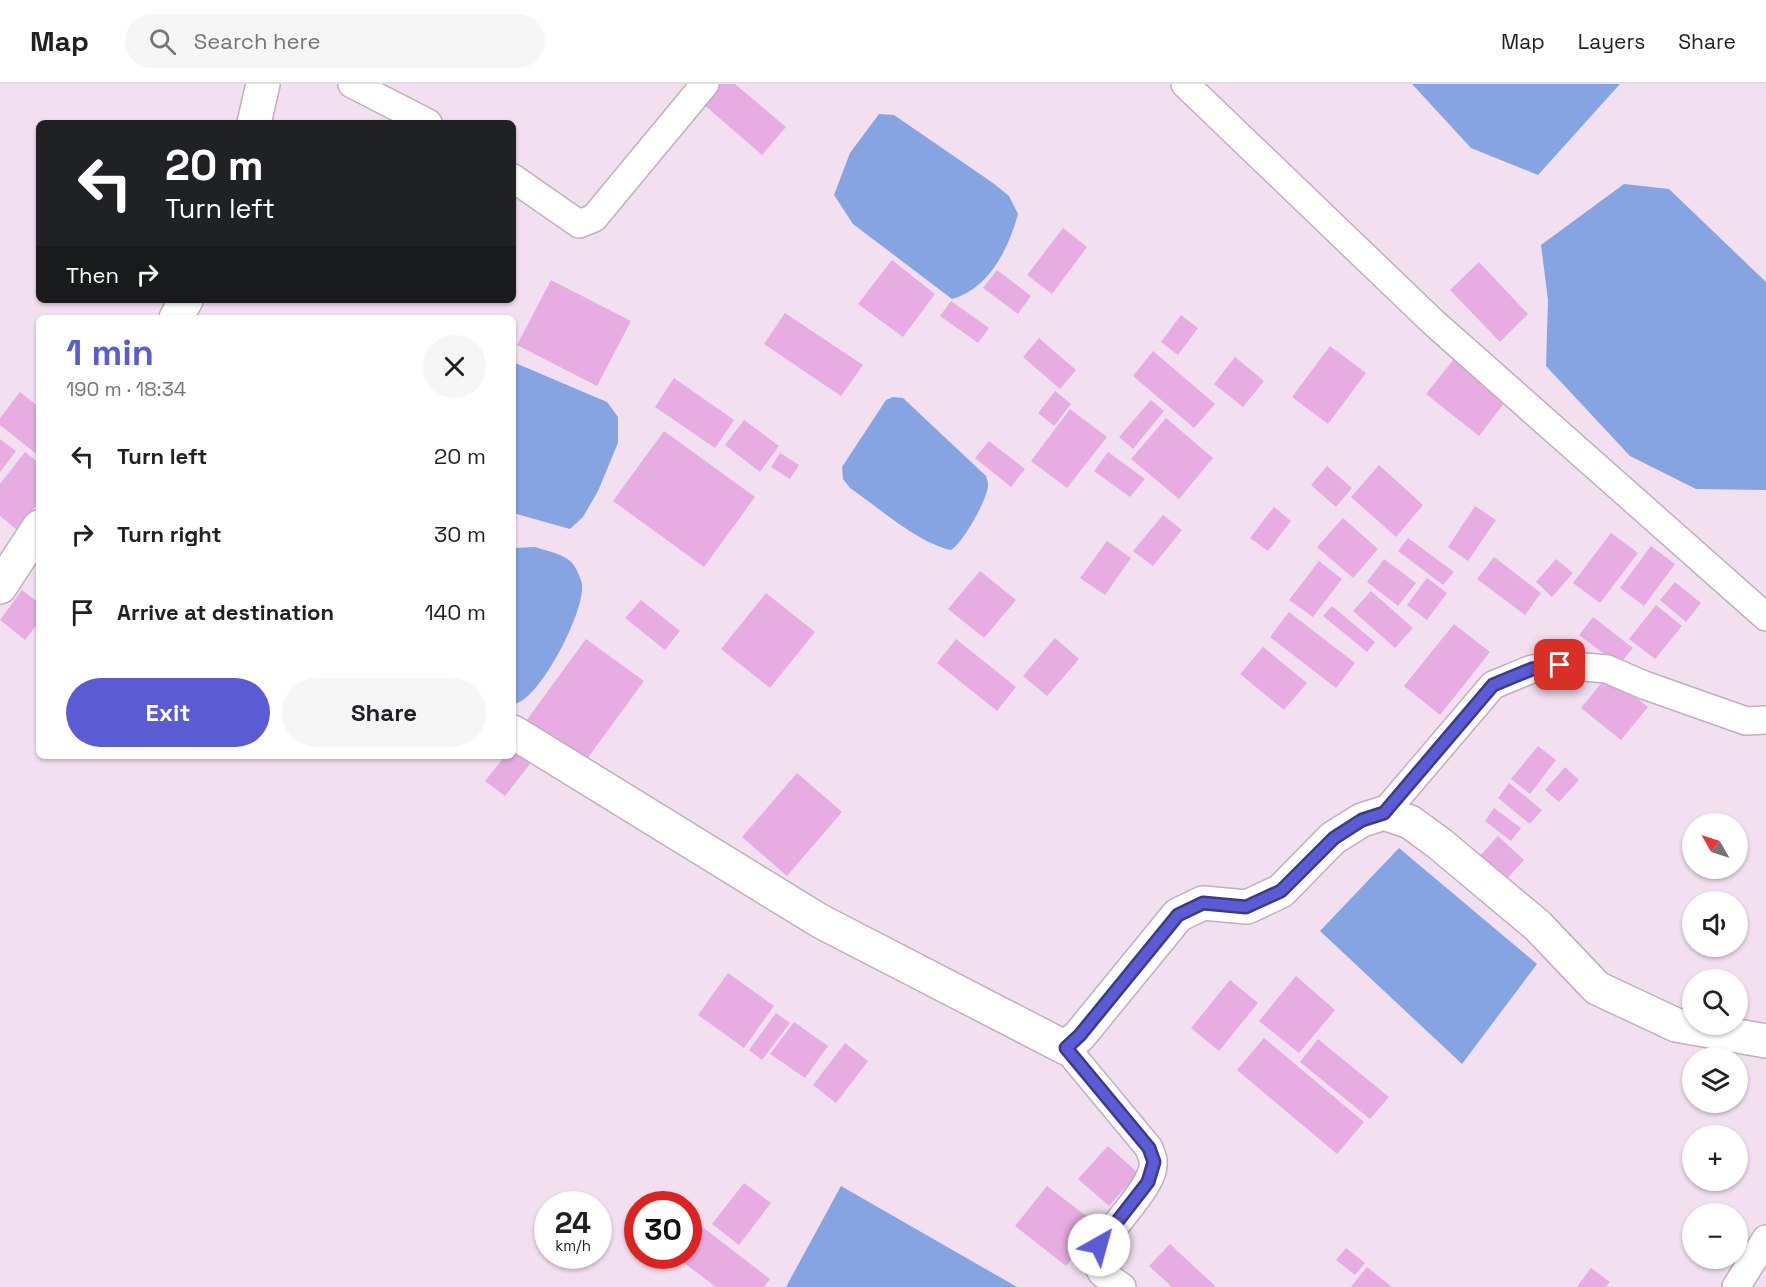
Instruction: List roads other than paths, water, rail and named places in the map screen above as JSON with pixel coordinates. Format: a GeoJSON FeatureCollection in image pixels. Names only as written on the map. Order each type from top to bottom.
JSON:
{"type":"FeatureCollection","features":[{"type":"Feature","properties":{"kind":"main road"},"geometry":{"type":"LineString","coordinates":[[255,120],[263,84]]}},
{"type":"Feature","properties":{"kind":"main road"},"geometry":{"type":"LineString","coordinates":[[0,587],[36,532]]}},
{"type":"Feature","properties":{"kind":"main road"},"geometry":{"type":"LineString","coordinates":[[516,734],[820,921],[1066,1048],[1080,1035],[1178,915],[1203,903],[1246,907],[1281,891],[1334,838],[1362,820],[1384,813],[1410,822],[1440,844],[1538,926],[1597,988],[1676,1025],[1766,1041]]}},
{"type":"Feature","properties":{"kind":"street"},"geometry":{"type":"LineString","coordinates":[[352,84],[422,120]]}},
{"type":"Feature","properties":{"kind":"street"},"geometry":{"type":"LineString","coordinates":[[516,180],[579,224],[594,218],[705,84]]}},
{"type":"Feature","properties":{"kind":"street"},"geometry":{"type":"LineString","coordinates":[[1185,84],[1433,322],[1766,616]]}},
{"type":"Feature","properties":{"kind":"street"},"geometry":{"type":"LineString","coordinates":[[1384,813],[1493,685],[1532,669],[1560,665],[1607,669],[1644,685],[1746,721],[1766,720]]}},
{"type":"Feature","properties":{"kind":"street"},"geometry":{"type":"LineString","coordinates":[[1066,1048],[1149,1148],[1154,1162],[1148,1182],[1099,1245],[1095,1260],[1102,1273],[1122,1287]]}},
{"type":"Feature","properties":{"kind":"street"},"geometry":{"type":"LineString","coordinates":[[1736,1287],[1766,1239]]}},
{"type":"Feature","properties":{"kind":"water"},"geometry":{"type":"Polygon","coordinates":[[[1412,84],[1620,84],[1538,175],[1471,148],[1412,84]]]}},
{"type":"Feature","properties":{"kind":"water"},"geometry":{"type":"Polygon","coordinates":[[[879,114],[894,115],[993,183],[1009,196],[1018,214],[1009,240],[996,266],[987,277],[965,294],[952,299],[853,224],[834,195],[850,153],[879,114]]]}},
{"type":"Feature","properties":{"kind":"water"},"geometry":{"type":"Polygon","coordinates":[[[1624,184],[1669,189],[1766,282],[1766,490],[1696,489],[1630,456],[1546,366],[1548,300],[1541,245],[1624,184]]]}},
{"type":"Feature","properties":{"kind":"water"},"geometry":{"type":"Polygon","coordinates":[[[516,363],[607,402],[618,417],[618,443],[598,491],[583,517],[570,529],[516,514],[516,363]]]}},
{"type":"Feature","properties":{"kind":"water"},"geometry":{"type":"Polygon","coordinates":[[[893,397],[903,398],[986,476],[987,492],[979,510],[968,530],[951,550],[912,533],[850,488],[843,479],[842,467],[886,400],[893,397]]]}},
{"type":"Feature","properties":{"kind":"water"},"geometry":{"type":"Polygon","coordinates":[[[535,547],[561,555],[573,564],[582,583],[576,614],[558,654],[535,688],[524,699],[516,703],[516,548],[535,547]]]}},
{"type":"Feature","properties":{"kind":"water"},"geometry":{"type":"Polygon","coordinates":[[[1399,848],[1537,964],[1462,1064],[1320,931],[1399,848]]]}},
{"type":"Feature","properties":{"kind":"water"},"geometry":{"type":"Polygon","coordinates":[[[841,1186],[1017,1287],[786,1287],[841,1186]]]}}]}
